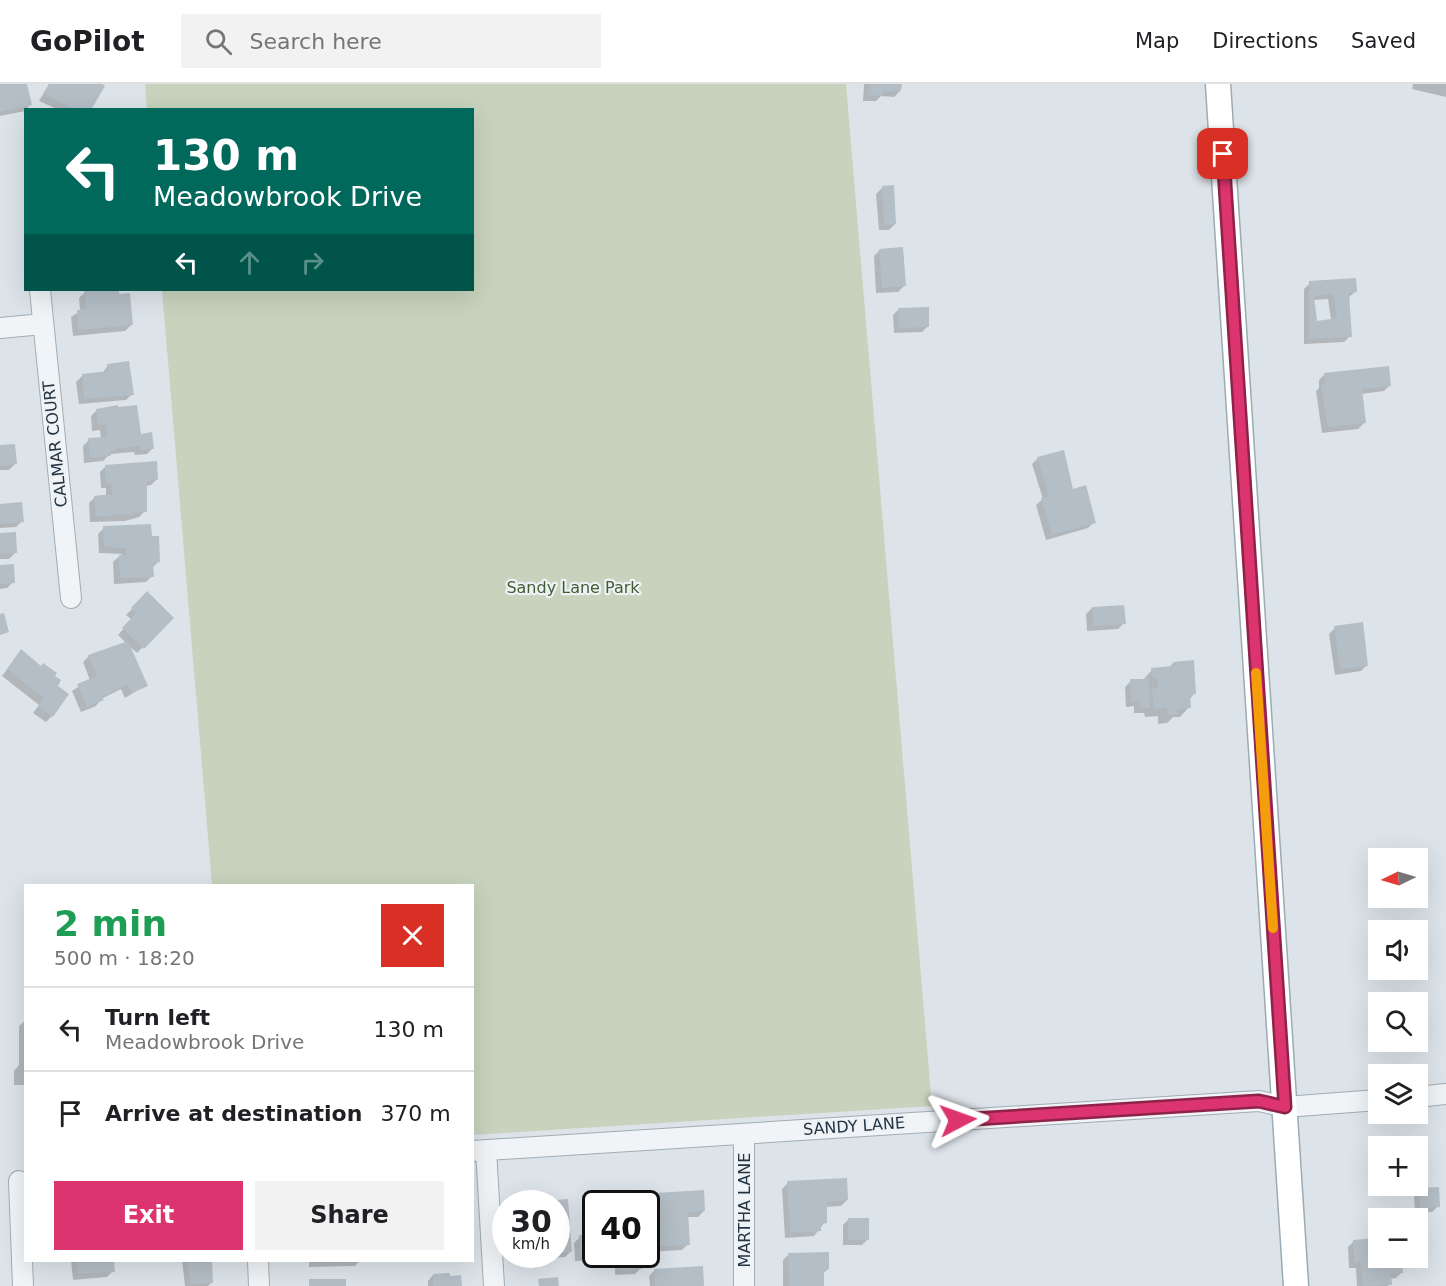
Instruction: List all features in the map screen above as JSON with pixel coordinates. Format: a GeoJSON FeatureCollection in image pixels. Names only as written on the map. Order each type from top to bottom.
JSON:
{"type":"FeatureCollection","features":[{"type":"Feature","properties":{"kind":"main road"},"geometry":{"type":"LineString","coordinates":[[1218,84],[1296,1286]]}},
{"type":"Feature","properties":{"kind":"street","name":"CALMAR COURT"},"geometry":{"type":"LineString","coordinates":[[40,291],[71,598]]}},
{"type":"Feature","properties":{"kind":"street"},"geometry":{"type":"LineString","coordinates":[[0,328],[43,324]]}},
{"type":"Feature","properties":{"kind":"street"},"geometry":{"type":"LineString","coordinates":[[1428,1096],[1446,1094]]}},
{"type":"Feature","properties":{"kind":"street","name":"SANDY LANE"},"geometry":{"type":"LineString","coordinates":[[479,1151],[1259,1101],[1285,1107],[1368,1101]]}},
{"type":"Feature","properties":{"kind":"street","name":"MARTHA LANE"},"geometry":{"type":"LineString","coordinates":[[744,1134],[744,1286]]}},
{"type":"Feature","properties":{"kind":"street"},"geometry":{"type":"LineString","coordinates":[[479,1151],[494,1286]]}},
{"type":"Feature","properties":{"kind":"street"},"geometry":{"type":"LineString","coordinates":[[15,1181],[23,1286]]}},
{"type":"Feature","properties":{"kind":"street"},"geometry":{"type":"LineString","coordinates":[[258,1262],[259,1286]]}},
{"type":"Feature","properties":{"kind":"green space","name":"Sandy Lane Park"},"geometry":{"type":"Polygon","coordinates":[[[145,84],[846,84],[932,1106],[474,1135],[474,884],[212,884],[162,291],[474,291],[474,108],[147,108],[145,84]]]}},
{"type":"Feature","properties":{"kind":"building"},"geometry":{"type":"Polygon","coordinates":[[[0,84],[27,84],[32,105],[0,112],[0,84]]]}},
{"type":"Feature","properties":{"kind":"building"},"geometry":{"type":"Polygon","coordinates":[[[50,84],[102,84],[105,86],[92,108],[70,108],[44,94],[50,84]]]}},
{"type":"Feature","properties":{"kind":"building"},"geometry":{"type":"Polygon","coordinates":[[[869,84],[902,84],[901,91],[883,91],[883,96],[868,95],[869,84]]]}},
{"type":"Feature","properties":{"kind":"building"},"geometry":{"type":"Polygon","coordinates":[[[894,185],[896,224],[884,225],[882,186],[894,185]]]}},
{"type":"Feature","properties":{"kind":"building"},"geometry":{"type":"Polygon","coordinates":[[[903,247],[906,286],[882,288],[879,249],[903,247]]]}},
{"type":"Feature","properties":{"kind":"building"},"geometry":{"type":"Polygon","coordinates":[[[1356,278],[1357,292],[1349,293],[1352,337],[1309,339],[1309,281],[1356,278]],[[1333,294],[1314,296],[1317,321],[1337,318],[1333,294]]]}},
{"type":"Feature","properties":{"kind":"building"},"geometry":{"type":"Polygon","coordinates":[[[84,291],[130,293],[133,325],[78,330],[77,310],[86,309],[84,291]]]}},
{"type":"Feature","properties":{"kind":"building"},"geometry":{"type":"Polygon","coordinates":[[[929,307],[929,327],[899,328],[898,308],[929,307]]]}},
{"type":"Feature","properties":{"kind":"building"},"geometry":{"type":"Polygon","coordinates":[[[129,361],[134,395],[84,399],[82,374],[108,371],[107,364],[129,361]]]}},
{"type":"Feature","properties":{"kind":"building"},"geometry":{"type":"Polygon","coordinates":[[[1389,366],[1391,386],[1362,389],[1366,423],[1328,427],[1321,384],[1325,383],[1324,373],[1389,366]]]}},
{"type":"Feature","properties":{"kind":"building"},"geometry":{"type":"Polygon","coordinates":[[[118,405],[118,407],[137,405],[141,434],[152,432],[154,449],[140,450],[140,446],[115,449],[110,452],[111,456],[90,458],[88,438],[107,437],[106,425],[98,425],[96,409],[118,405]]]}},
{"type":"Feature","properties":{"kind":"building"},"geometry":{"type":"Polygon","coordinates":[[[15,444],[17,464],[0,466],[0,445],[15,444]]]}},
{"type":"Feature","properties":{"kind":"building"},"geometry":{"type":"Polygon","coordinates":[[[1064,450],[1073,489],[1086,485],[1096,523],[1052,535],[1041,498],[1049,496],[1037,457],[1064,450]]]}},
{"type":"Feature","properties":{"kind":"building"},"geometry":{"type":"Polygon","coordinates":[[[157,461],[158,480],[147,481],[147,512],[132,513],[132,515],[96,516],[94,496],[112,494],[111,483],[106,483],[105,465],[157,461]]]}},
{"type":"Feature","properties":{"kind":"building"},"geometry":{"type":"Polygon","coordinates":[[[22,502],[24,522],[0,524],[0,504],[22,502]]]}},
{"type":"Feature","properties":{"kind":"building"},"geometry":{"type":"Polygon","coordinates":[[[151,524],[152,536],[159,536],[160,562],[153,563],[154,577],[120,578],[119,555],[126,555],[126,548],[104,547],[103,526],[151,524]]]}},
{"type":"Feature","properties":{"kind":"building"},"geometry":{"type":"Polygon","coordinates":[[[16,532],[17,553],[0,554],[0,533],[16,532]]]}},
{"type":"Feature","properties":{"kind":"building"},"geometry":{"type":"Polygon","coordinates":[[[14,564],[15,583],[0,584],[0,565],[14,564]]]}},
{"type":"Feature","properties":{"kind":"building"},"geometry":{"type":"Polygon","coordinates":[[[147,591],[174,618],[144,649],[122,628],[136,613],[131,608],[147,591]]]}},
{"type":"Feature","properties":{"kind":"building"},"geometry":{"type":"Polygon","coordinates":[[[1124,605],[1126,624],[1093,626],[1092,607],[1124,605]]]}},
{"type":"Feature","properties":{"kind":"building"},"geometry":{"type":"Polygon","coordinates":[[[4,613],[9,632],[0,635],[0,614],[4,613]]]}},
{"type":"Feature","properties":{"kind":"building"},"geometry":{"type":"Polygon","coordinates":[[[1363,622],[1368,666],[1340,669],[1334,626],[1363,622]]]}},
{"type":"Feature","properties":{"kind":"building"},"geometry":{"type":"Polygon","coordinates":[[[128,641],[148,686],[132,693],[128,684],[102,697],[104,700],[87,707],[77,684],[97,676],[88,655],[128,641]]]}},
{"type":"Feature","properties":{"kind":"building"},"geometry":{"type":"Polygon","coordinates":[[[21,649],[41,666],[43,663],[57,673],[55,676],[61,680],[58,686],[69,694],[53,717],[38,706],[44,698],[7,669],[21,649]]]}},
{"type":"Feature","properties":{"kind":"building"},"geometry":{"type":"Polygon","coordinates":[[[1194,660],[1196,694],[1190,695],[1191,708],[1177,709],[1177,715],[1167,715],[1167,708],[1154,709],[1152,689],[1158,688],[1158,678],[1152,678],[1151,668],[1173,666],[1173,662],[1194,660]]]}},
{"type":"Feature","properties":{"kind":"building"},"geometry":{"type":"Polygon","coordinates":[[[1130,679],[1149,679],[1150,708],[1140,708],[1139,701],[1131,701],[1130,679]]]}},
{"type":"Feature","properties":{"kind":"building"},"geometry":{"type":"Polygon","coordinates":[[[847,1178],[848,1200],[827,1202],[827,1223],[821,1224],[821,1231],[790,1233],[787,1181],[847,1178]]]}},
{"type":"Feature","properties":{"kind":"building"},"geometry":{"type":"Polygon","coordinates":[[[1439,1187],[1440,1207],[1420,1208],[1419,1196],[1428,1196],[1428,1188],[1439,1187]]]}},
{"type":"Feature","properties":{"kind":"building"},"geometry":{"type":"Polygon","coordinates":[[[704,1190],[705,1211],[688,1212],[690,1245],[660,1246],[660,1193],[704,1190]]]}},
{"type":"Feature","properties":{"kind":"building"},"geometry":{"type":"Polygon","coordinates":[[[848,1218],[869,1218],[869,1240],[848,1240],[848,1218]]]}},
{"type":"Feature","properties":{"kind":"building"},"geometry":{"type":"Polygon","coordinates":[[[570,1226],[572,1252],[570,1252],[570,1226]]]}},
{"type":"Feature","properties":{"kind":"building"},"geometry":{"type":"Polygon","coordinates":[[[579,1235],[582,1235],[582,1256],[580,1256],[579,1235]]]}},
{"type":"Feature","properties":{"kind":"building"},"geometry":{"type":"Polygon","coordinates":[[[1368,1239],[1368,1268],[1403,1268],[1403,1273],[1391,1274],[1392,1285],[1363,1286],[1361,1262],[1354,1263],[1353,1240],[1368,1239]]]}},
{"type":"Feature","properties":{"kind":"building"},"geometry":{"type":"Polygon","coordinates":[[[829,1252],[829,1269],[824,1270],[824,1286],[789,1286],[788,1253],[829,1252]]]}},
{"type":"Feature","properties":{"kind":"building"},"geometry":{"type":"Polygon","coordinates":[[[77,1262],[114,1262],[115,1272],[78,1274],[77,1262]]]}},
{"type":"Feature","properties":{"kind":"building"},"geometry":{"type":"Polygon","coordinates":[[[187,1262],[212,1262],[213,1283],[191,1284],[187,1262]]]}},
{"type":"Feature","properties":{"kind":"building"},"geometry":{"type":"Polygon","coordinates":[[[703,1266],[704,1286],[655,1286],[654,1269],[703,1266]]]}},
{"type":"Feature","properties":{"kind":"building"},"geometry":{"type":"Polygon","coordinates":[[[621,1268],[642,1268],[642,1269],[621,1270],[621,1268]]]}},
{"type":"Feature","properties":{"kind":"building"},"geometry":{"type":"Polygon","coordinates":[[[450,1273],[450,1276],[461,1275],[462,1286],[433,1286],[433,1274],[450,1273]]]}},
{"type":"Feature","properties":{"kind":"building"},"geometry":{"type":"Polygon","coordinates":[[[558,1277],[559,1286],[539,1286],[538,1279],[558,1277]]]}},
{"type":"Feature","properties":{"kind":"building"},"geometry":{"type":"Polygon","coordinates":[[[309,1279],[346,1279],[346,1286],[309,1286],[309,1279]]]}},
{"type":"Feature","properties":{"kind":"slow traffic"},"geometry":{"type":"LineString","coordinates":[[1256,673],[1273,928]]}},
{"type":"Feature","properties":{"kind":"route"},"geometry":{"type":"LineString","coordinates":[[958,1120],[1259,1101],[1285,1107],[1223,154]]}}]}
